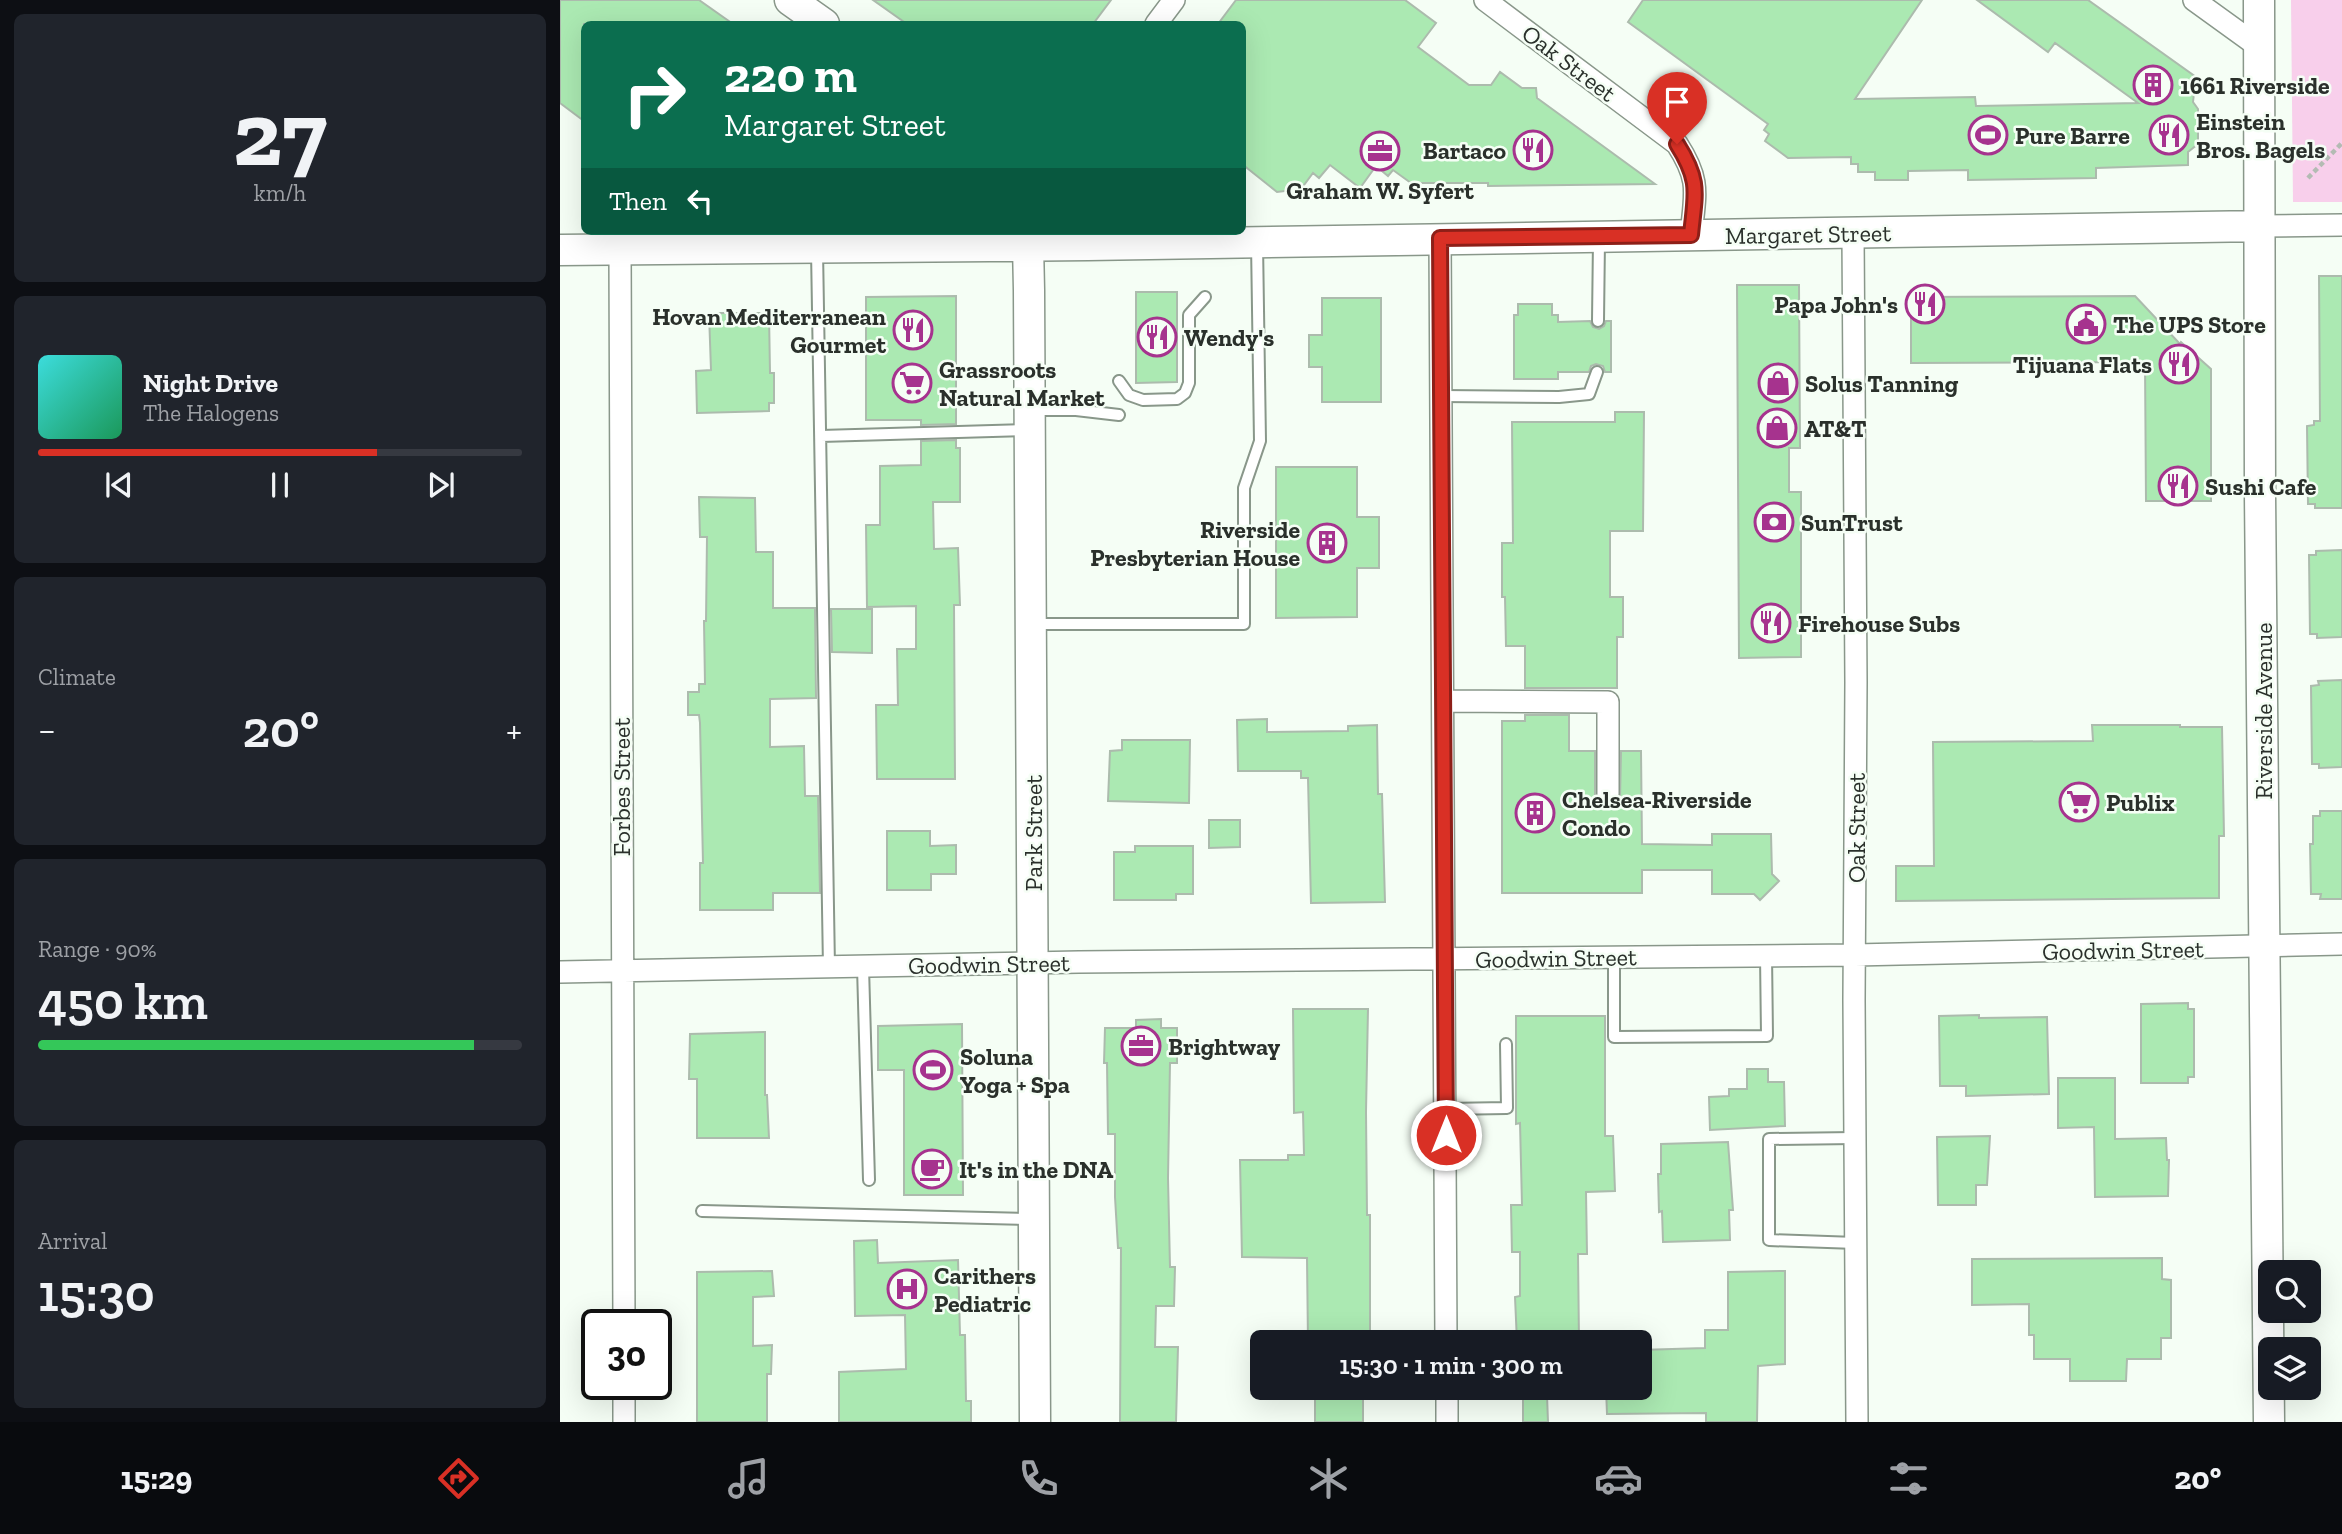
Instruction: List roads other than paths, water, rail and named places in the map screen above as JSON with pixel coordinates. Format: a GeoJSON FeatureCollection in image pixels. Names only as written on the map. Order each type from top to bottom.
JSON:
{"type":"FeatureCollection","features":[{"type":"Feature","properties":{"kind":"main road"},"geometry":{"type":"LineString","coordinates":[[790,0],[820,21]]}},
{"type":"Feature","properties":{"kind":"main road","name":"Riverside Avenue"},"geometry":{"type":"LineString","coordinates":[[2259,0],[2260,494],[2269,1422]]}},
{"type":"Feature","properties":{"kind":"main road","name":"Margaret Street"},"geometry":{"type":"LineString","coordinates":[[560,250],[817,247],[1028,235],[1257,241],[2261,226]]}},
{"type":"Feature","properties":{"kind":"main road","name":"Park Street"},"geometry":{"type":"LineString","coordinates":[[1028,235],[1033,624],[1035,1422]]}},
{"type":"Feature","properties":{"kind":"street"},"geometry":{"type":"LineString","coordinates":[[1158,21],[1174,0]]}},
{"type":"Feature","properties":{"kind":"street","name":"Oak Street"},"geometry":{"type":"LineString","coordinates":[[1485,0],[1677,144],[1689,163],[1696,186],[1691,235]]}},
{"type":"Feature","properties":{"kind":"street"},"geometry":{"type":"LineString","coordinates":[[2194,0],[2259,47]]}},
{"type":"Feature","properties":{"kind":"street","name":"Margaret Street"},"geometry":{"type":"LineString","coordinates":[[2261,226],[2342,225]]}},
{"type":"Feature","properties":{"kind":"street","name":"Oak Street"},"geometry":{"type":"LineString","coordinates":[[1853,234],[1857,1422]]}},
{"type":"Feature","properties":{"kind":"street"},"geometry":{"type":"LineString","coordinates":[[1440,238],[1446,1330]]}},
{"type":"Feature","properties":{"kind":"street","name":"Forbes Street"},"geometry":{"type":"LineString","coordinates":[[620,249],[624,1309]]}},
{"type":"Feature","properties":{"kind":"street"},"geometry":{"type":"LineString","coordinates":[[1443,701],[1608,702],[1608,793]]}},
{"type":"Feature","properties":{"kind":"street","name":"Goodwin Street"},"geometry":{"type":"LineString","coordinates":[[560,972],[1856,955],[2342,944]]}},
{"type":"Feature","properties":{"kind":"street"},"geometry":{"type":"LineString","coordinates":[[624,1400],[624,1422]]}},
{"type":"Feature","properties":{"kind":"street"},"geometry":{"type":"LineString","coordinates":[[1447,1400],[1447,1422]]}},
{"type":"Feature","properties":{"kind":"lane"},"geometry":{"type":"LineString","coordinates":[[1598,236],[1598,321]]}},
{"type":"Feature","properties":{"kind":"lane"},"geometry":{"type":"LineString","coordinates":[[1033,624],[1244,624],[1244,488],[1260,441],[1257,241]]}},
{"type":"Feature","properties":{"kind":"lane"},"geometry":{"type":"LineString","coordinates":[[817,247],[829,967]]}},
{"type":"Feature","properties":{"kind":"lane"},"geometry":{"type":"LineString","coordinates":[[1119,381],[1129,395],[1143,400],[1177,399],[1185,393],[1189,383],[1189,315],[1205,297]]}},
{"type":"Feature","properties":{"kind":"lane"},"geometry":{"type":"LineString","coordinates":[[1441,396],[1559,397],[1589,394],[1597,372]]}},
{"type":"Feature","properties":{"kind":"lane"},"geometry":{"type":"LineString","coordinates":[[821,436],[1031,420],[1076,410],[1119,415]]}},
{"type":"Feature","properties":{"kind":"lane"},"geometry":{"type":"LineString","coordinates":[[1614,958],[1614,1037],[1767,1036],[1766,956]]}},
{"type":"Feature","properties":{"kind":"lane"},"geometry":{"type":"LineString","coordinates":[[863,967],[869,1180]]}},
{"type":"Feature","properties":{"kind":"lane"},"geometry":{"type":"LineString","coordinates":[[1446,1109],[1507,1108],[1506,1044]]}},
{"type":"Feature","properties":{"kind":"lane"},"geometry":{"type":"LineString","coordinates":[[1856,1138],[1769,1139],[1769,1240],[1856,1243]]}},
{"type":"Feature","properties":{"kind":"lane"},"geometry":{"type":"LineString","coordinates":[[702,1211],[1034,1219]]}},
{"type":"Feature","properties":{"kind":"place","name":"1661 Riverside"},"geometry":{"type":"Point","coordinates":[2153,85]}},
{"type":"Feature","properties":{"kind":"place","name":"Pure Barre"},"geometry":{"type":"Point","coordinates":[1988,135]}},
{"type":"Feature","properties":{"kind":"place","name":"Einstein Bros. Bagels"},"geometry":{"type":"Point","coordinates":[2169,135]}},
{"type":"Feature","properties":{"kind":"place","name":"Bartaco"},"geometry":{"type":"Point","coordinates":[1533,150]}},
{"type":"Feature","properties":{"kind":"place","name":"Graham W. Syfert"},"geometry":{"type":"Point","coordinates":[1380,151]}},
{"type":"Feature","properties":{"kind":"place","name":"Papa John's"},"geometry":{"type":"Point","coordinates":[1925,304]}},
{"type":"Feature","properties":{"kind":"place","name":"The UPS Store"},"geometry":{"type":"Point","coordinates":[2086,324]}},
{"type":"Feature","properties":{"kind":"place","name":"Hovan Mediterranean Gourmet"},"geometry":{"type":"Point","coordinates":[913,330]}},
{"type":"Feature","properties":{"kind":"place","name":"Wendy's"},"geometry":{"type":"Point","coordinates":[1157,337]}},
{"type":"Feature","properties":{"kind":"place","name":"Tijuana Flats"},"geometry":{"type":"Point","coordinates":[2179,364]}},
{"type":"Feature","properties":{"kind":"place","name":"Grassroots Natural Market"},"geometry":{"type":"Point","coordinates":[912,383]}},
{"type":"Feature","properties":{"kind":"place","name":"Solus Tanning"},"geometry":{"type":"Point","coordinates":[1778,383]}},
{"type":"Feature","properties":{"kind":"place","name":"AT&T"},"geometry":{"type":"Point","coordinates":[1777,428]}},
{"type":"Feature","properties":{"kind":"place","name":"Sushi Cafe"},"geometry":{"type":"Point","coordinates":[2178,486]}},
{"type":"Feature","properties":{"kind":"place","name":"SunTrust"},"geometry":{"type":"Point","coordinates":[1774,522]}},
{"type":"Feature","properties":{"kind":"place","name":"Riverside Presbyterian House"},"geometry":{"type":"Point","coordinates":[1327,543]}},
{"type":"Feature","properties":{"kind":"place","name":"Firehouse Subs"},"geometry":{"type":"Point","coordinates":[1771,623]}},
{"type":"Feature","properties":{"kind":"place","name":"Publix"},"geometry":{"type":"Point","coordinates":[2079,802]}},
{"type":"Feature","properties":{"kind":"place","name":"Chelsea-Riverside Condo"},"geometry":{"type":"Point","coordinates":[1535,813]}},
{"type":"Feature","properties":{"kind":"place","name":"Brightway"},"geometry":{"type":"Point","coordinates":[1141,1046]}},
{"type":"Feature","properties":{"kind":"place","name":"Soluna Yoga + Spa"},"geometry":{"type":"Point","coordinates":[933,1070]}},
{"type":"Feature","properties":{"kind":"place","name":"It's in the DNA"},"geometry":{"type":"Point","coordinates":[932,1169]}},
{"type":"Feature","properties":{"kind":"place","name":"Carithers Pediatric"},"geometry":{"type":"Point","coordinates":[907,1289]}}]}
